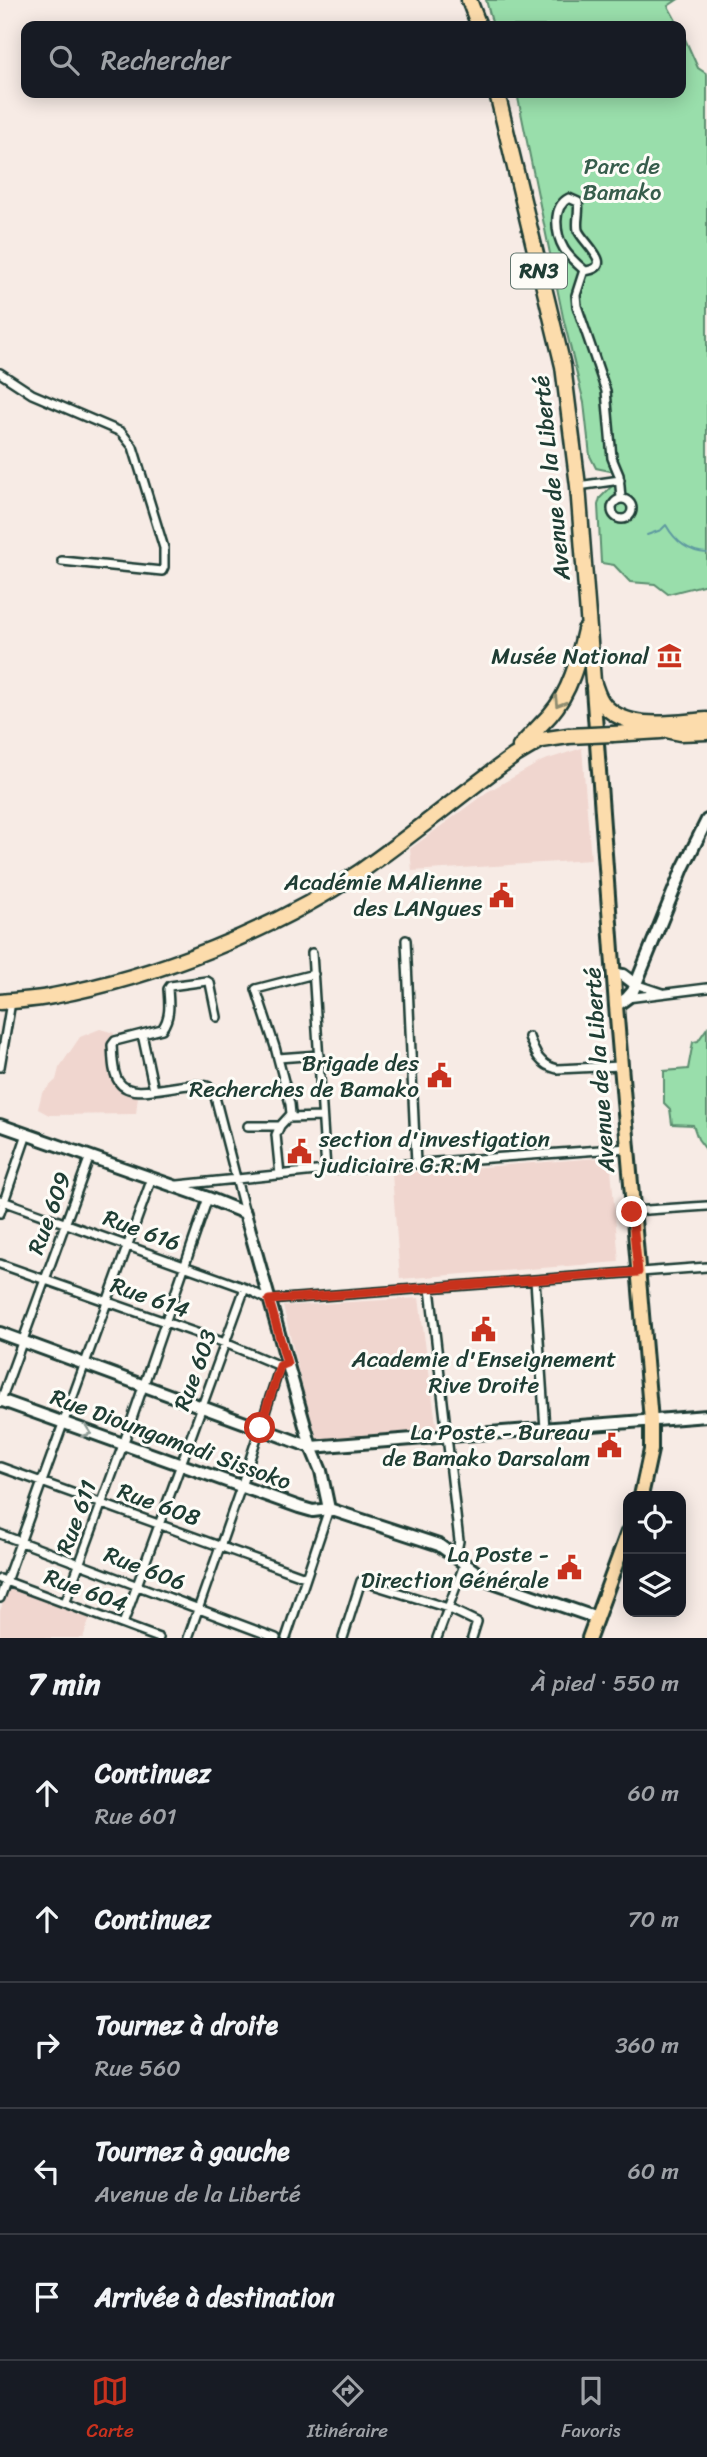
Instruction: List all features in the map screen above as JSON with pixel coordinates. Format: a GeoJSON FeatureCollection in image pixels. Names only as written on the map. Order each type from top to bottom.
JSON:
{"type":"FeatureCollection","features":[{"type":"Feature","properties":{"kind":"highway"},"geometry":{"type":"LineString","coordinates":[[469,0],[476,21]]}},
{"type":"Feature","properties":{"kind":"highway","name":"Avenue de la Liberté"},"geometry":{"type":"LineString","coordinates":[[499,98],[563,366],[578,486],[588,615]]}},
{"type":"Feature","properties":{"kind":"highway"},"geometry":{"type":"LineString","coordinates":[[588,615],[593,681],[600,700],[607,709],[633,721],[646,723],[707,720]]}},
{"type":"Feature","properties":{"kind":"highway"},"geometry":{"type":"LineString","coordinates":[[514,755],[550,714],[566,690],[578,659],[588,615]]}},
{"type":"Feature","properties":{"kind":"highway"},"geometry":{"type":"LineString","coordinates":[[670,731],[681,727],[707,726]]}},
{"type":"Feature","properties":{"kind":"highway"},"geometry":{"type":"LineString","coordinates":[[5,1002],[50,997],[124,979],[248,934],[295,910],[360,871],[514,755],[541,740],[568,736],[670,731],[707,732]]}},
{"type":"Feature","properties":{"kind":"main road","name":"Avenue de la Liberté"},"geometry":{"type":"LineString","coordinates":[[593,681],[632,1212],[651,1421],[650,1450],[642,1491]]}},
{"type":"Feature","properties":{"kind":"main road"},"geometry":{"type":"LineString","coordinates":[[589,1638],[623,1545]]}},
{"type":"Feature","properties":{"kind":"street"},"geometry":{"type":"LineString","coordinates":[[569,198],[578,202],[579,231],[597,255],[595,267],[584,271],[563,248],[557,227],[556,216],[559,208],[563,201],[569,198]]}},
{"type":"Feature","properties":{"kind":"street"},"geometry":{"type":"LineString","coordinates":[[584,271],[576,295],[577,306],[606,391],[612,458],[620,481],[621,498]]}},
{"type":"Feature","properties":{"kind":"street"},"geometry":{"type":"LineString","coordinates":[[0,373],[32,394],[121,432],[133,447],[164,548],[162,571],[62,561]]}},
{"type":"Feature","properties":{"kind":"street"},"geometry":{"type":"LineString","coordinates":[[578,486],[620,481]]}},
{"type":"Feature","properties":{"kind":"street"},"geometry":{"type":"LineString","coordinates":[[616,1006],[627,998],[635,984],[683,868],[707,820]]}},
{"type":"Feature","properties":{"kind":"street"},"geometry":{"type":"LineString","coordinates":[[406,940],[416,1164]]}},
{"type":"Feature","properties":{"kind":"street"},"geometry":{"type":"LineString","coordinates":[[313,953],[326,1170]]}},
{"type":"Feature","properties":{"kind":"street"},"geometry":{"type":"LineString","coordinates":[[280,1175],[276,1142],[279,1126],[291,1114],[290,1104],[256,989],[314,974]]}},
{"type":"Feature","properties":{"kind":"street"},"geometry":{"type":"LineString","coordinates":[[614,974],[623,975],[635,984],[662,993]]}},
{"type":"Feature","properties":{"kind":"street"},"geometry":{"type":"LineString","coordinates":[[217,1017],[210,983],[207,981],[170,986],[169,1008],[162,1029],[112,1042],[116,1079],[126,1088],[154,1090],[204,1085],[213,1089],[269,1300],[283,1365],[321,1471],[329,1509],[286,1638]]}},
{"type":"Feature","properties":{"kind":"street"},"geometry":{"type":"LineString","coordinates":[[627,998],[707,988]]}},
{"type":"Feature","properties":{"kind":"street"},"geometry":{"type":"LineString","coordinates":[[0,1067],[5,1002]]}},
{"type":"Feature","properties":{"kind":"street"},"geometry":{"type":"LineString","coordinates":[[142,1034],[154,1090]]}},
{"type":"Feature","properties":{"kind":"street"},"geometry":{"type":"LineString","coordinates":[[529,1037],[539,1060],[547,1067],[557,1069],[621,1066]]}},
{"type":"Feature","properties":{"kind":"street"},"geometry":{"type":"LineString","coordinates":[[278,1058],[319,1055]]}},
{"type":"Feature","properties":{"kind":"street"},"geometry":{"type":"LineString","coordinates":[[288,1118],[322,1117]]}},
{"type":"Feature","properties":{"kind":"street"},"geometry":{"type":"LineString","coordinates":[[0,1125],[245,1213]]}},
{"type":"Feature","properties":{"kind":"street"},"geometry":{"type":"LineString","coordinates":[[248,1126],[279,1126]]}},
{"type":"Feature","properties":{"kind":"street"},"geometry":{"type":"LineString","coordinates":[[0,1213],[27,1134]]}},
{"type":"Feature","properties":{"kind":"street"},"geometry":{"type":"LineString","coordinates":[[174,1186],[326,1170],[628,1148]]}},
{"type":"Feature","properties":{"kind":"street","name":"Rue 609"},"geometry":{"type":"LineString","coordinates":[[0,1401],[90,1156]]}},
{"type":"Feature","properties":{"kind":"street"},"geometry":{"type":"LineString","coordinates":[[0,1598],[3,1580],[152,1178]]}},
{"type":"Feature","properties":{"kind":"street","name":"Rue 611"},"geometry":{"type":"LineString","coordinates":[[65,1603],[208,1198]]}},
{"type":"Feature","properties":{"kind":"street","name":"Rue 616"},"geometry":{"type":"LineString","coordinates":[[2,1201],[245,1288],[269,1300]]}},
{"type":"Feature","properties":{"kind":"street"},"geometry":{"type":"LineString","coordinates":[[632,1212],[707,1206]]}},
{"type":"Feature","properties":{"kind":"street","name":"Rue 614"},"geometry":{"type":"LineString","coordinates":[[0,1264],[283,1365]]}},
{"type":"Feature","properties":{"kind":"street"},"geometry":{"type":"LineString","coordinates":[[269,1300],[707,1267]]}},
{"type":"Feature","properties":{"kind":"street"},"geometry":{"type":"LineString","coordinates":[[535,1280],[545,1429]]}},
{"type":"Feature","properties":{"kind":"street","name":"Rue 603"},"geometry":{"type":"LineString","coordinates":[[123,1624],[245,1288]]}},
{"type":"Feature","properties":{"kind":"street"},"geometry":{"type":"LineString","coordinates":[[430,1288],[459,1541],[456,1556],[464,1565],[487,1580],[597,1618]]}},
{"type":"Feature","properties":{"kind":"street"},"geometry":{"type":"LineString","coordinates":[[0,1333],[311,1447],[707,1416]]}},
{"type":"Feature","properties":{"kind":"street"},"geometry":{"type":"LineString","coordinates":[[188,1638],[283,1365]]}},
{"type":"Feature","properties":{"kind":"street","name":"Rue Dioungamadi Sissoko"},"geometry":{"type":"LineString","coordinates":[[0,1401],[313,1511],[329,1509],[439,1545],[456,1556]]}},
{"type":"Feature","properties":{"kind":"street","name":"Rue 608"},"geometry":{"type":"LineString","coordinates":[[0,1467],[305,1577]]}},
{"type":"Feature","properties":{"kind":"street","name":"Rue 606"},"geometry":{"type":"LineString","coordinates":[[0,1534],[276,1638]]}},
{"type":"Feature","properties":{"kind":"street"},"geometry":{"type":"LineString","coordinates":[[437,1638],[464,1565]]}},
{"type":"Feature","properties":{"kind":"street","name":"Rue 604"},"geometry":{"type":"LineString","coordinates":[[3,1580],[159,1638]]}},
{"type":"Feature","properties":{"kind":"street"},"geometry":{"type":"LineString","coordinates":[[343,1638],[361,1581],[448,1608],[477,1622],[472,1638]]}},
{"type":"Feature","properties":{"kind":"shaded area"},"geometry":{"type":"Polygon","coordinates":[[[582,748],[591,860],[412,871],[410,849],[487,792],[542,761],[582,748]]]}},
{"type":"Feature","properties":{"kind":"shaded area"},"geometry":{"type":"Polygon","coordinates":[[[100,1029],[114,1033],[109,1051],[113,1070],[118,1087],[138,1096],[136,1114],[49,1115],[38,1109],[42,1093],[56,1080],[59,1068],[80,1037],[100,1029]]]}},
{"type":"Feature","properties":{"kind":"shaded area"},"geometry":{"type":"Polygon","coordinates":[[[610,1157],[619,1262],[400,1279],[392,1174],[610,1157]]]}},
{"type":"Feature","properties":{"kind":"shaded area"},"geometry":{"type":"Polygon","coordinates":[[[419,1298],[437,1431],[315,1441],[283,1306],[419,1298]]]}},
{"type":"Feature","properties":{"kind":"shaded area"},"geometry":{"type":"Polygon","coordinates":[[[9,1586],[91,1615],[83,1638],[0,1638],[0,1611],[9,1586]]]}},
{"type":"Feature","properties":{"kind":"green space"},"geometry":{"type":"Polygon","coordinates":[[[486,0],[677,0],[668,6],[676,21],[492,21],[486,0]]]}},
{"type":"Feature","properties":{"kind":"green space","name":"Parc de Bamako"},"geometry":{"type":"Polygon","coordinates":[[[686,41],[698,68],[707,74],[707,584],[668,594],[655,584],[630,582],[614,565],[601,563],[598,505],[600,498],[616,482],[615,472],[596,468],[590,456],[584,403],[563,317],[518,98],[686,98],[686,41]]]}},
{"type":"Feature","properties":{"kind":"green space"},"geometry":{"type":"Polygon","coordinates":[[[707,1028],[707,1151],[698,1139],[693,1125],[672,1124],[670,1109],[664,1103],[664,1071],[688,1069],[693,1042],[698,1041],[707,1028]]]}},
{"type":"Feature","properties":{"kind":"waterway"},"geometry":{"type":"LineString","coordinates":[[647,535],[666,525],[683,545],[707,553]]}},
{"type":"Feature","properties":{"kind":"place","name":"Musée National"},"geometry":{"type":"Point","coordinates":[669,656]}},
{"type":"Feature","properties":{"kind":"place","name":"Académie MAlienne des LANgues"},"geometry":{"type":"Point","coordinates":[502,895]}},
{"type":"Feature","properties":{"kind":"place","name":"Brigade des Recherches de Bamako"},"geometry":{"type":"Point","coordinates":[439,1076]}},
{"type":"Feature","properties":{"kind":"place","name":"section d'investigation judiciaire G.R.M"},"geometry":{"type":"Point","coordinates":[299,1152]}},
{"type":"Feature","properties":{"kind":"place","name":"Academie d'Enseignement Rive Droite"},"geometry":{"type":"Point","coordinates":[484,1329]}},
{"type":"Feature","properties":{"kind":"place","name":"La Poste - Bureau de Bamako Darsalam"},"geometry":{"type":"Point","coordinates":[610,1445]}},
{"type":"Feature","properties":{"kind":"place","name":"La Poste - Direction Générale"},"geometry":{"type":"Point","coordinates":[569,1567]}},
{"type":"Feature","properties":{"kind":"route"},"geometry":{"type":"LineString","coordinates":[[260,1428],[280,1366],[287,1363],[269,1300],[638,1272],[632,1212]]}}]}
